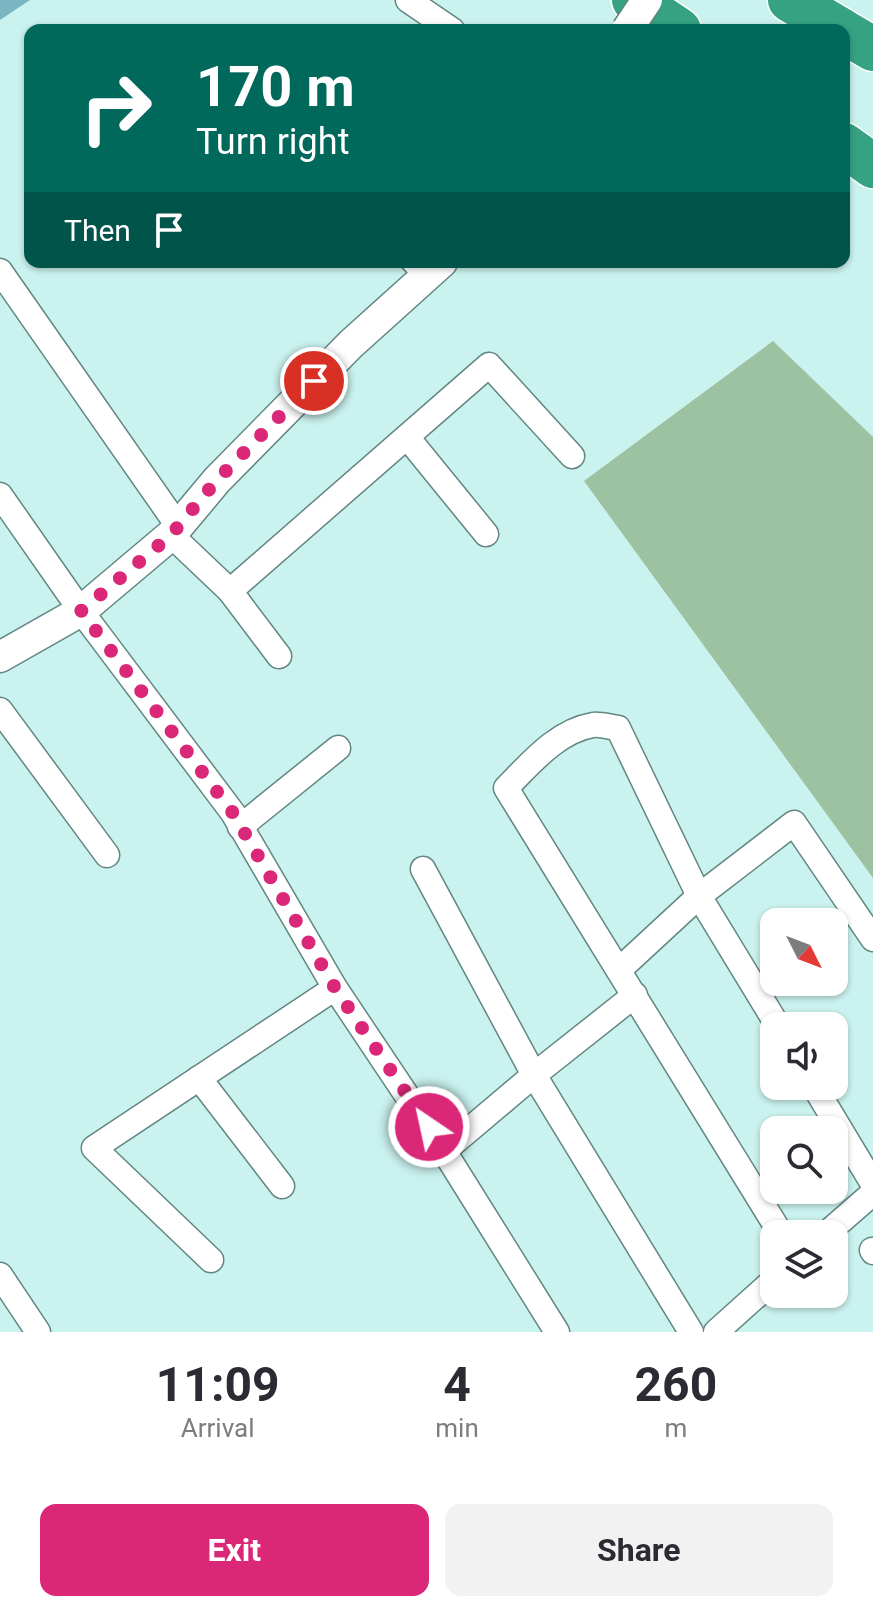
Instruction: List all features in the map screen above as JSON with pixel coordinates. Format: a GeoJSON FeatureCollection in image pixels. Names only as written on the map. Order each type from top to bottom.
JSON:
{"type":"FeatureCollection","features":[{"type":"Feature","properties":{"kind":"highway"},"geometry":{"type":"LineString","coordinates":[[634,0],[670,24]]}},
{"type":"Feature","properties":{"kind":"highway"},"geometry":{"type":"LineString","coordinates":[[790,0],[830,24]]}},
{"type":"Feature","properties":{"kind":"highway"},"geometry":{"type":"LineString","coordinates":[[850,36],[873,49]]}},
{"type":"Feature","properties":{"kind":"highway"},"geometry":{"type":"LineString","coordinates":[[850,149],[873,166]]}},
{"type":"Feature","properties":{"kind":"street"},"geometry":{"type":"LineString","coordinates":[[408,0],[443,24]]}},
{"type":"Feature","properties":{"kind":"street"},"geometry":{"type":"LineString","coordinates":[[631,24],[647,0]]}},
{"type":"Feature","properties":{"kind":"street"},"geometry":{"type":"LineString","coordinates":[[0,657],[81,611],[174,530],[217,480],[423,268]]}},
{"type":"Feature","properties":{"kind":"street"},"geometry":{"type":"LineString","coordinates":[[0,271],[174,530],[230,591],[279,656]]}},
{"type":"Feature","properties":{"kind":"street"},"geometry":{"type":"LineString","coordinates":[[230,591],[489,365],[572,456]]}},
{"type":"Feature","properties":{"kind":"street"},"geometry":{"type":"LineString","coordinates":[[407,437],[486,534]]}},
{"type":"Feature","properties":{"kind":"street"},"geometry":{"type":"LineString","coordinates":[[0,495],[240,827],[335,988],[444,1151],[557,1332]]}},
{"type":"Feature","properties":{"kind":"street"},"geometry":{"type":"LineString","coordinates":[[0,710],[107,855]]}},
{"type":"Feature","properties":{"kind":"street"},"geometry":{"type":"LineString","coordinates":[[769,1012],[699,896],[618,728],[593,725],[571,733],[541,752],[506,788],[772,1220]]}},
{"type":"Feature","properties":{"kind":"street"},"geometry":{"type":"LineString","coordinates":[[240,827],[338,748]]}},
{"type":"Feature","properties":{"kind":"street"},"geometry":{"type":"LineString","coordinates":[[619,970],[699,896],[794,823],[873,939]]}},
{"type":"Feature","properties":{"kind":"street"},"geometry":{"type":"LineString","coordinates":[[423,869],[534,1075],[691,1332]]}},
{"type":"Feature","properties":{"kind":"street"},"geometry":{"type":"LineString","coordinates":[[211,1260],[94,1148],[335,988]]}},
{"type":"Feature","properties":{"kind":"street"},"geometry":{"type":"LineString","coordinates":[[444,1151],[635,995]]}},
{"type":"Feature","properties":{"kind":"street"},"geometry":{"type":"LineString","coordinates":[[199,1078],[282,1186]]}},
{"type":"Feature","properties":{"kind":"street"},"geometry":{"type":"LineString","coordinates":[[822,1100],[873,1184]]}},
{"type":"Feature","properties":{"kind":"street"},"geometry":{"type":"LineString","coordinates":[[842,1220],[873,1193]]}},
{"type":"Feature","properties":{"kind":"street"},"geometry":{"type":"LineString","coordinates":[[0,1275],[38,1332]]}},
{"type":"Feature","properties":{"kind":"street"},"geometry":{"type":"LineString","coordinates":[[716,1332],[760,1293]]}},
{"type":"Feature","properties":{"kind":"green space"},"geometry":{"type":"Polygon","coordinates":[[[773,341],[873,437],[873,878],[584,481],[773,341]]]}},
{"type":"Feature","properties":{"kind":"building"},"geometry":{"type":"Polygon","coordinates":[[[0,0],[30,0],[0,20],[0,0]]]}},
{"type":"Feature","properties":{"kind":"route"},"geometry":{"type":"LineString","coordinates":[[314,381],[217,480],[171,535],[81,611],[233,813],[335,988],[429,1127]]}}]}
